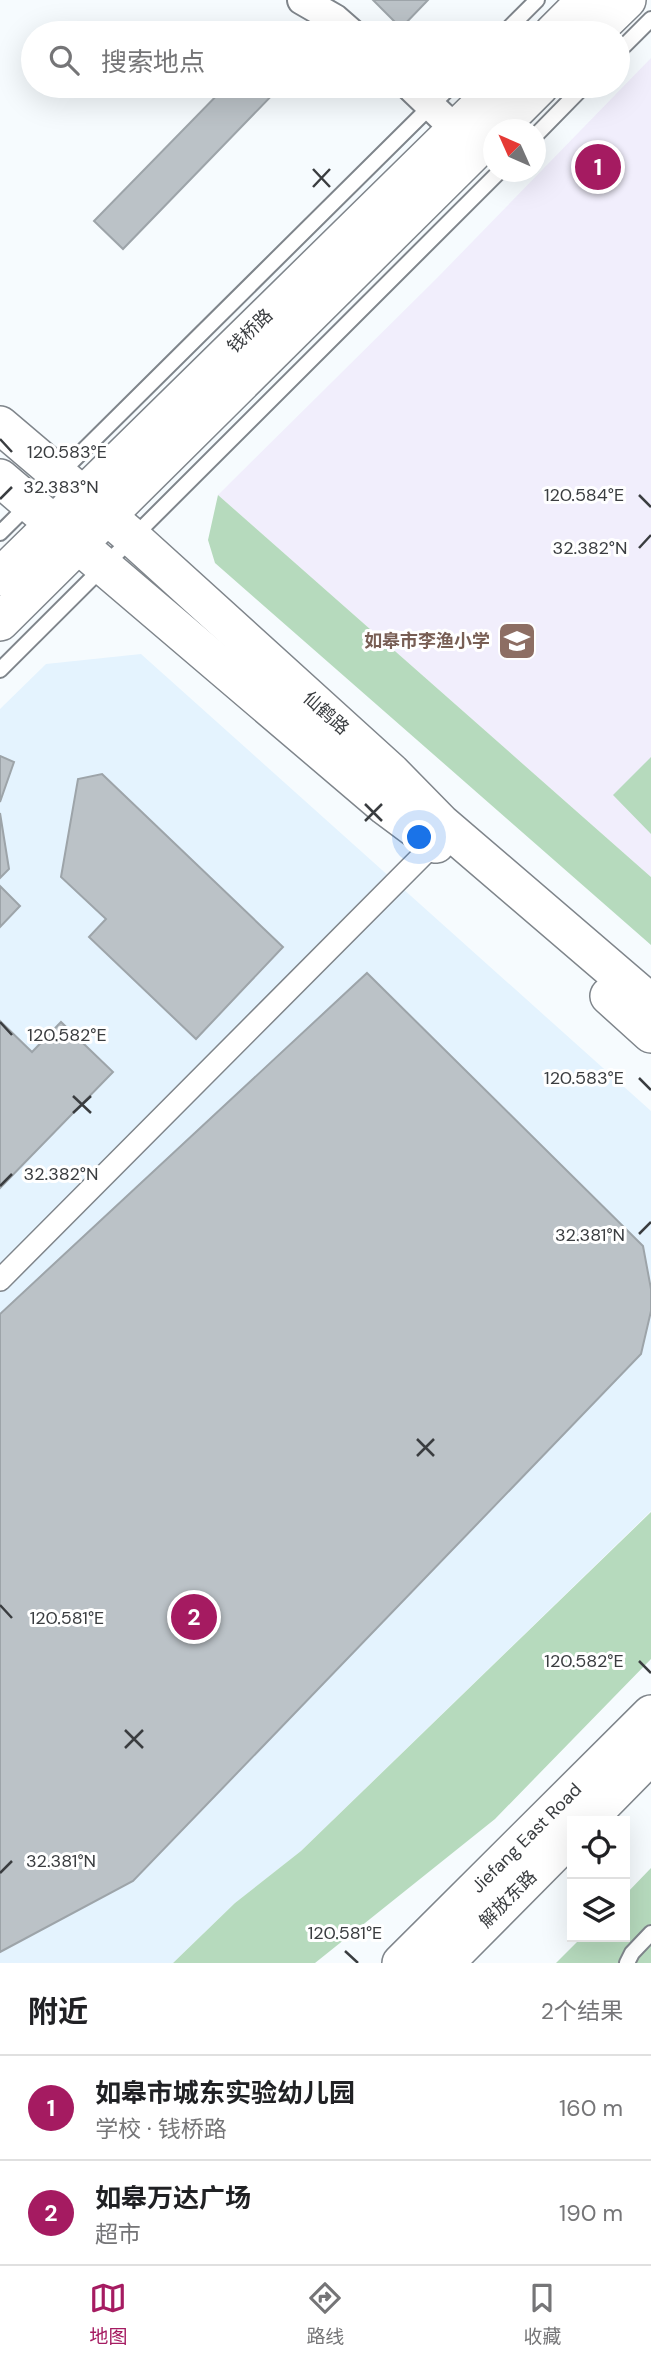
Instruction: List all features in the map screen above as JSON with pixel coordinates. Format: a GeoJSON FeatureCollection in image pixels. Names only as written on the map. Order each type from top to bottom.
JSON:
{"type":"FeatureCollection","features":[{"type":"Feature","properties":{"kind":"street"},"geometry":{"type":"LineString","coordinates":[[302,0],[337,21]]}},
{"type":"Feature","properties":{"kind":"street"},"geometry":{"type":"LineString","coordinates":[[565,21],[586,0]]}},
{"type":"Feature","properties":{"kind":"street"},"geometry":{"type":"LineString","coordinates":[[605,21],[626,0]]}},
{"type":"Feature","properties":{"kind":"street"},"geometry":{"type":"LineString","coordinates":[[431,98],[446,107]]}},
{"type":"Feature","properties":{"kind":"street","name":"钱桥路"},"geometry":{"type":"LineString","coordinates":[[0,622],[66,535],[446,107],[469,98]]}},
{"type":"Feature","properties":{"kind":"street","name":"钱桥路"},"geometry":{"type":"LineString","coordinates":[[507,119],[528,98]]}},
{"type":"Feature","properties":{"kind":"street","name":"钱桥路"},"geometry":{"type":"LineString","coordinates":[[94,506],[483,142]]}},
{"type":"Feature","properties":{"kind":"street","name":"仙鹤路"},"geometry":{"type":"LineString","coordinates":[[0,425],[391,772],[441,823],[651,1003]]}},
{"type":"Feature","properties":{"kind":"street","name":"仙鹤路"},"geometry":{"type":"LineString","coordinates":[[0,478],[385,806],[435,843],[651,1034]]}},
{"type":"Feature","properties":{"kind":"street","name":"钱桥路"},"geometry":{"type":"LineString","coordinates":[[0,577],[66,535]]}},
{"type":"Feature","properties":{"kind":"street"},"geometry":{"type":"LineString","coordinates":[[0,1280],[435,843]]}},
{"type":"Feature","properties":{"kind":"street","name":"Jiefang East Road"},"geometry":{"type":"LineString","coordinates":[[401,1963],[651,1714]]}},
{"type":"Feature","properties":{"kind":"street"},"geometry":{"type":"LineString","coordinates":[[591,1816],[651,1755]]}},
{"type":"Feature","properties":{"kind":"street","name":"解放东路"},"geometry":{"type":"LineString","coordinates":[[445,1963],[567,1840]]}},
{"type":"Feature","properties":{"kind":"lane"},"geometry":{"type":"LineString","coordinates":[[516,21],[537,0]]}},
{"type":"Feature","properties":{"kind":"lane"},"geometry":{"type":"LineString","coordinates":[[630,40],[651,19]]}},
{"type":"Feature","properties":{"kind":"lane"},"geometry":{"type":"LineString","coordinates":[[546,125],[572,98]]}},
{"type":"Feature","properties":{"kind":"lane"},"geometry":{"type":"LineString","coordinates":[[0,670],[66,535],[94,506],[487,182]]}},
{"type":"Feature","properties":{"kind":"lane"},"geometry":{"type":"LineString","coordinates":[[0,533],[66,535]]}},
{"type":"Feature","properties":{"kind":"lane"},"geometry":{"type":"LineString","coordinates":[[627,1963],[632,1953],[651,1933]]}},
{"type":"Feature","properties":{"kind":"shaded area","name":"如皋市李渔小学"},"geometry":{"type":"Polygon","coordinates":[[[651,58],[651,877],[218,495],[530,182],[546,182],[546,166],[612,98],[630,98],[630,80],[651,58]]]}},
{"type":"Feature","properties":{"kind":"shaded area"},"geometry":{"type":"Polygon","coordinates":[[[141,654],[651,1111],[651,1511],[301,1851],[235,1903],[173,1963],[0,1963],[0,709],[46,664],[141,654]]]}},
{"type":"Feature","properties":{"kind":"green space"},"geometry":{"type":"Polygon","coordinates":[[[218,495],[651,877],[651,945],[215,563],[208,540],[218,495]]]}},
{"type":"Feature","properties":{"kind":"green space"},"geometry":{"type":"Polygon","coordinates":[[[651,757],[651,834],[613,795],[651,757]]]}},
{"type":"Feature","properties":{"kind":"green space"},"geometry":{"type":"Polygon","coordinates":[[[651,1512],[651,1659],[495,1819],[315,1963],[173,1963],[235,1903],[301,1851],[651,1512]]]}},
{"type":"Feature","properties":{"kind":"green space"},"geometry":{"type":"Polygon","coordinates":[[[651,1868],[651,1963],[556,1963],[577,1942],[630,1942],[630,1890],[651,1868]]]}},
{"type":"Feature","properties":{"kind":"building"},"geometry":{"type":"Polygon","coordinates":[[[373,0],[428,0],[408,21],[394,21],[373,0]]]}},
{"type":"Feature","properties":{"kind":"building"},"geometry":{"type":"Polygon","coordinates":[[[214,98],[269,98],[123,249],[94,221],[214,98]]]}},
{"type":"Feature","properties":{"kind":"building"},"geometry":{"type":"Polygon","coordinates":[[[0,756],[14,762],[0,802],[0,756]]]}},
{"type":"Feature","properties":{"kind":"building"},"geometry":{"type":"Polygon","coordinates":[[[102,774],[283,947],[196,1039],[89,937],[106,919],[61,877],[78,779],[102,774]]]}},
{"type":"Feature","properties":{"kind":"building"},"geometry":{"type":"Polygon","coordinates":[[[0,813],[9,869],[0,878],[0,813]]]}},
{"type":"Feature","properties":{"kind":"building"},"geometry":{"type":"Polygon","coordinates":[[[0,886],[20,906],[0,927],[0,886]]]}},
{"type":"Feature","properties":{"kind":"building"},"geometry":{"type":"Polygon","coordinates":[[[367,973],[643,1246],[651,1289],[651,1311],[641,1354],[133,1881],[0,1952],[0,1314],[367,973]]]}},
{"type":"Feature","properties":{"kind":"building"},"geometry":{"type":"Polygon","coordinates":[[[0,1021],[32,1052],[61,1022],[113,1072],[0,1188],[0,1021]]]}},
{"type":"Feature","properties":{"kind":"place","name":"如皋市城东实验幼儿园"},"geometry":{"type":"Point","coordinates":[598,167]}},
{"type":"Feature","properties":{"kind":"place","name":"如皋市李渔小学"},"geometry":{"type":"Point","coordinates":[517,641]}},
{"type":"Feature","properties":{"kind":"place","name":"如皋万达广场"},"geometry":{"type":"Point","coordinates":[194,1617]}}]}
